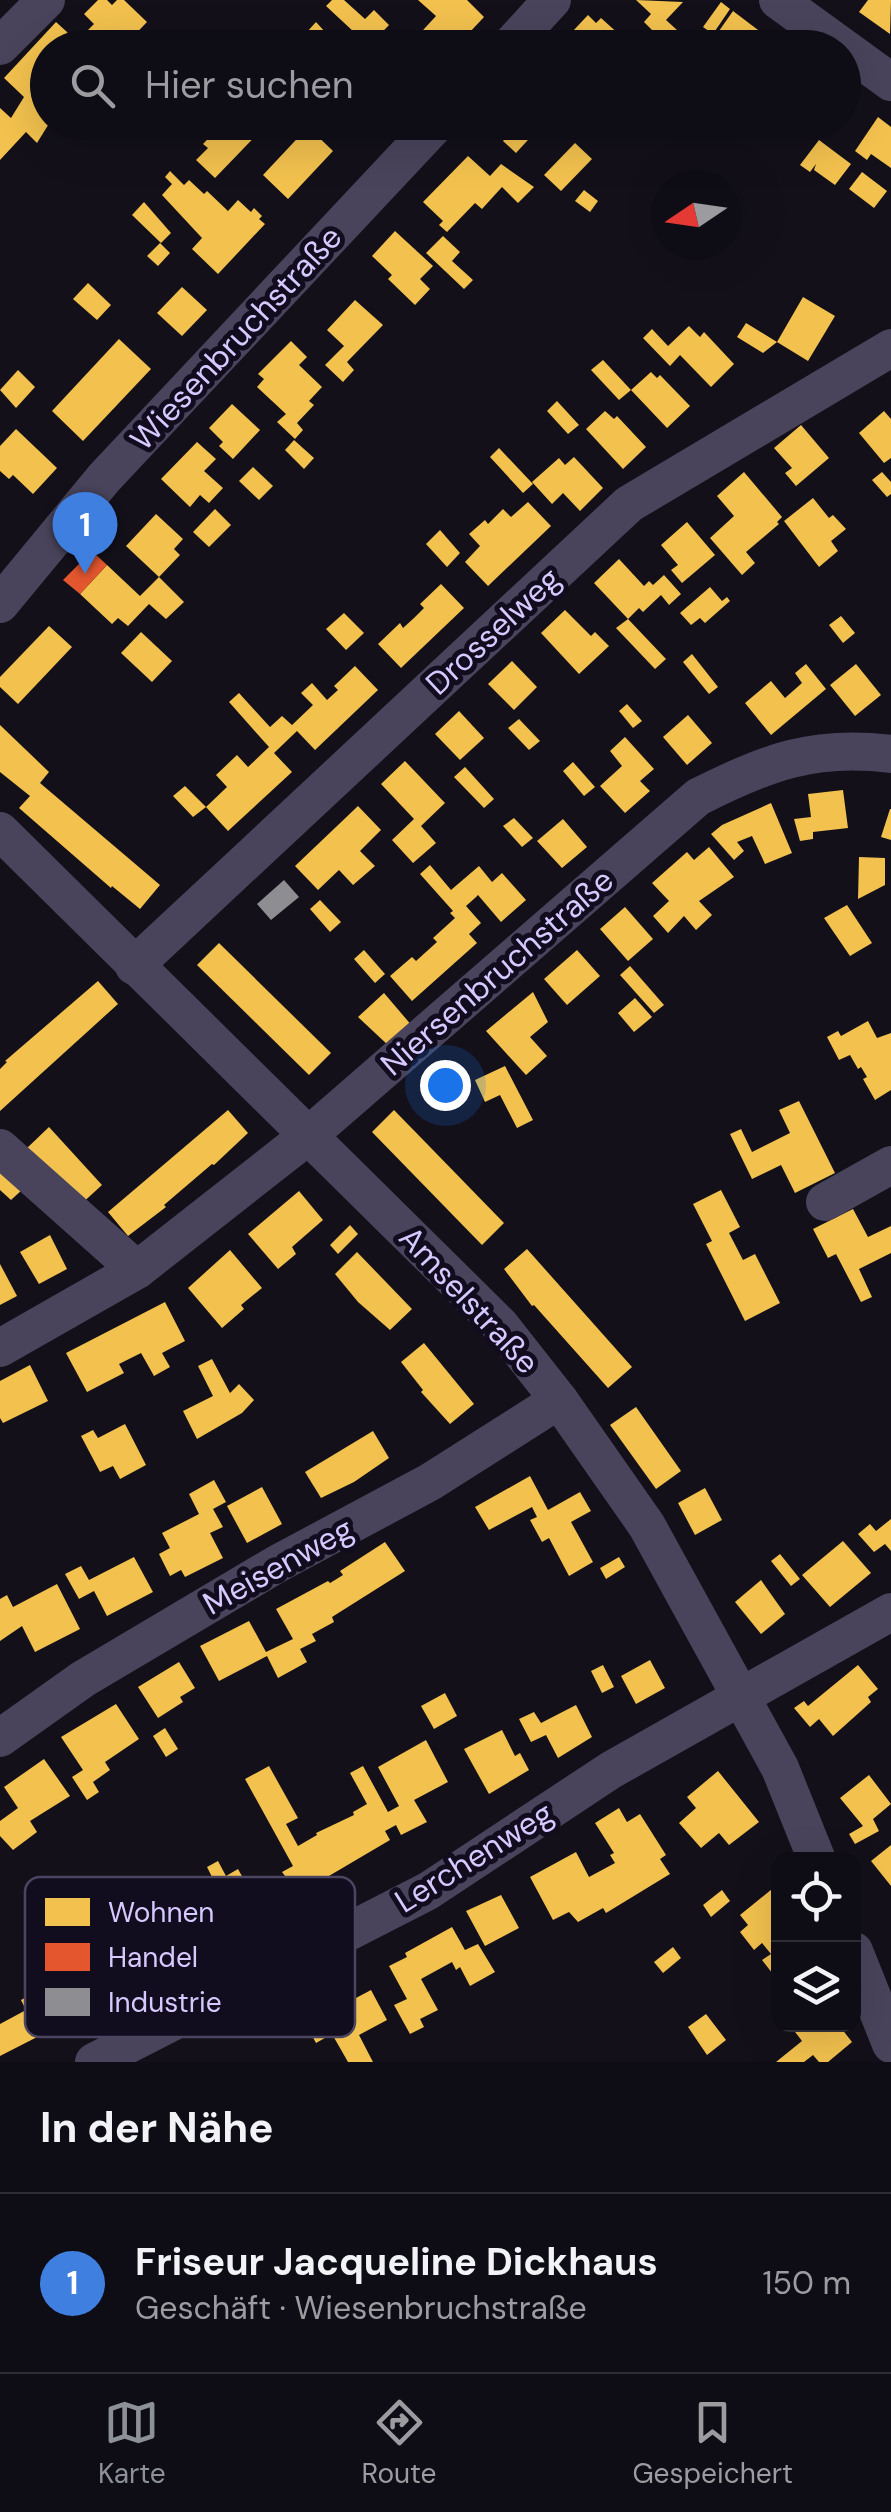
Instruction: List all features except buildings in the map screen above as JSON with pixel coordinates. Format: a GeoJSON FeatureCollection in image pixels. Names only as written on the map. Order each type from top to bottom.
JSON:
{"type":"FeatureCollection","features":[{"type":"Feature","properties":{"kind":"street"},"geometry":{"type":"LineString","coordinates":[[0,46],[46,0]]}},
{"type":"Feature","properties":{"kind":"street"},"geometry":{"type":"LineString","coordinates":[[524,30],[552,0]]}},
{"type":"Feature","properties":{"kind":"street"},"geometry":{"type":"LineString","coordinates":[[778,0],[819,30]]}},
{"type":"Feature","properties":{"kind":"street"},"geometry":{"type":"LineString","coordinates":[[861,60],[891,82]]}},
{"type":"Feature","properties":{"kind":"street","name":"Wiesenbruchstraße"},"geometry":{"type":"LineString","coordinates":[[0,604],[104,478],[421,140]]}},
{"type":"Feature","properties":{"kind":"street","name":"Drosselweg"},"geometry":{"type":"LineString","coordinates":[[134,966],[629,504],[891,348]]}},
{"type":"Feature","properties":{"kind":"street","name":"Niersenbruchstraße"},"geometry":{"type":"LineString","coordinates":[[0,1348],[137,1270],[309,1135],[698,798],[754,768],[818,752],[891,754]]}},
{"type":"Feature","properties":{"kind":"street","name":"Amselstraße"},"geometry":{"type":"LineString","coordinates":[[0,831],[500,1325],[559,1400],[647,1526],[780,1768],[814,1852]]}},
{"type":"Feature","properties":{"kind":"street"},"geometry":{"type":"LineString","coordinates":[[0,1148],[137,1270]]}},
{"type":"Feature","properties":{"kind":"street"},"geometry":{"type":"LineString","coordinates":[[824,1202],[891,1165]]}},
{"type":"Feature","properties":{"kind":"street","name":"Meisenweg"},"geometry":{"type":"LineString","coordinates":[[0,1738],[83,1678],[277,1564],[430,1482],[559,1400]]}},
{"type":"Feature","properties":{"kind":"street","name":"Lerchenweg"},"geometry":{"type":"LineString","coordinates":[[355,1928],[428,1891],[611,1770],[891,1612]]}},
{"type":"Feature","properties":{"kind":"street"},"geometry":{"type":"LineString","coordinates":[[861,1968],[891,2044]]}},
{"type":"Feature","properties":{"kind":"street","name":"Lerchenweg"},"geometry":{"type":"LineString","coordinates":[[94,2062],[143,2037]]}},
{"type":"Feature","properties":{"kind":"place","name":"Friseur Jacqueline Dickhaus"},"geometry":{"type":"Point","coordinates":[85,574]}}]}
